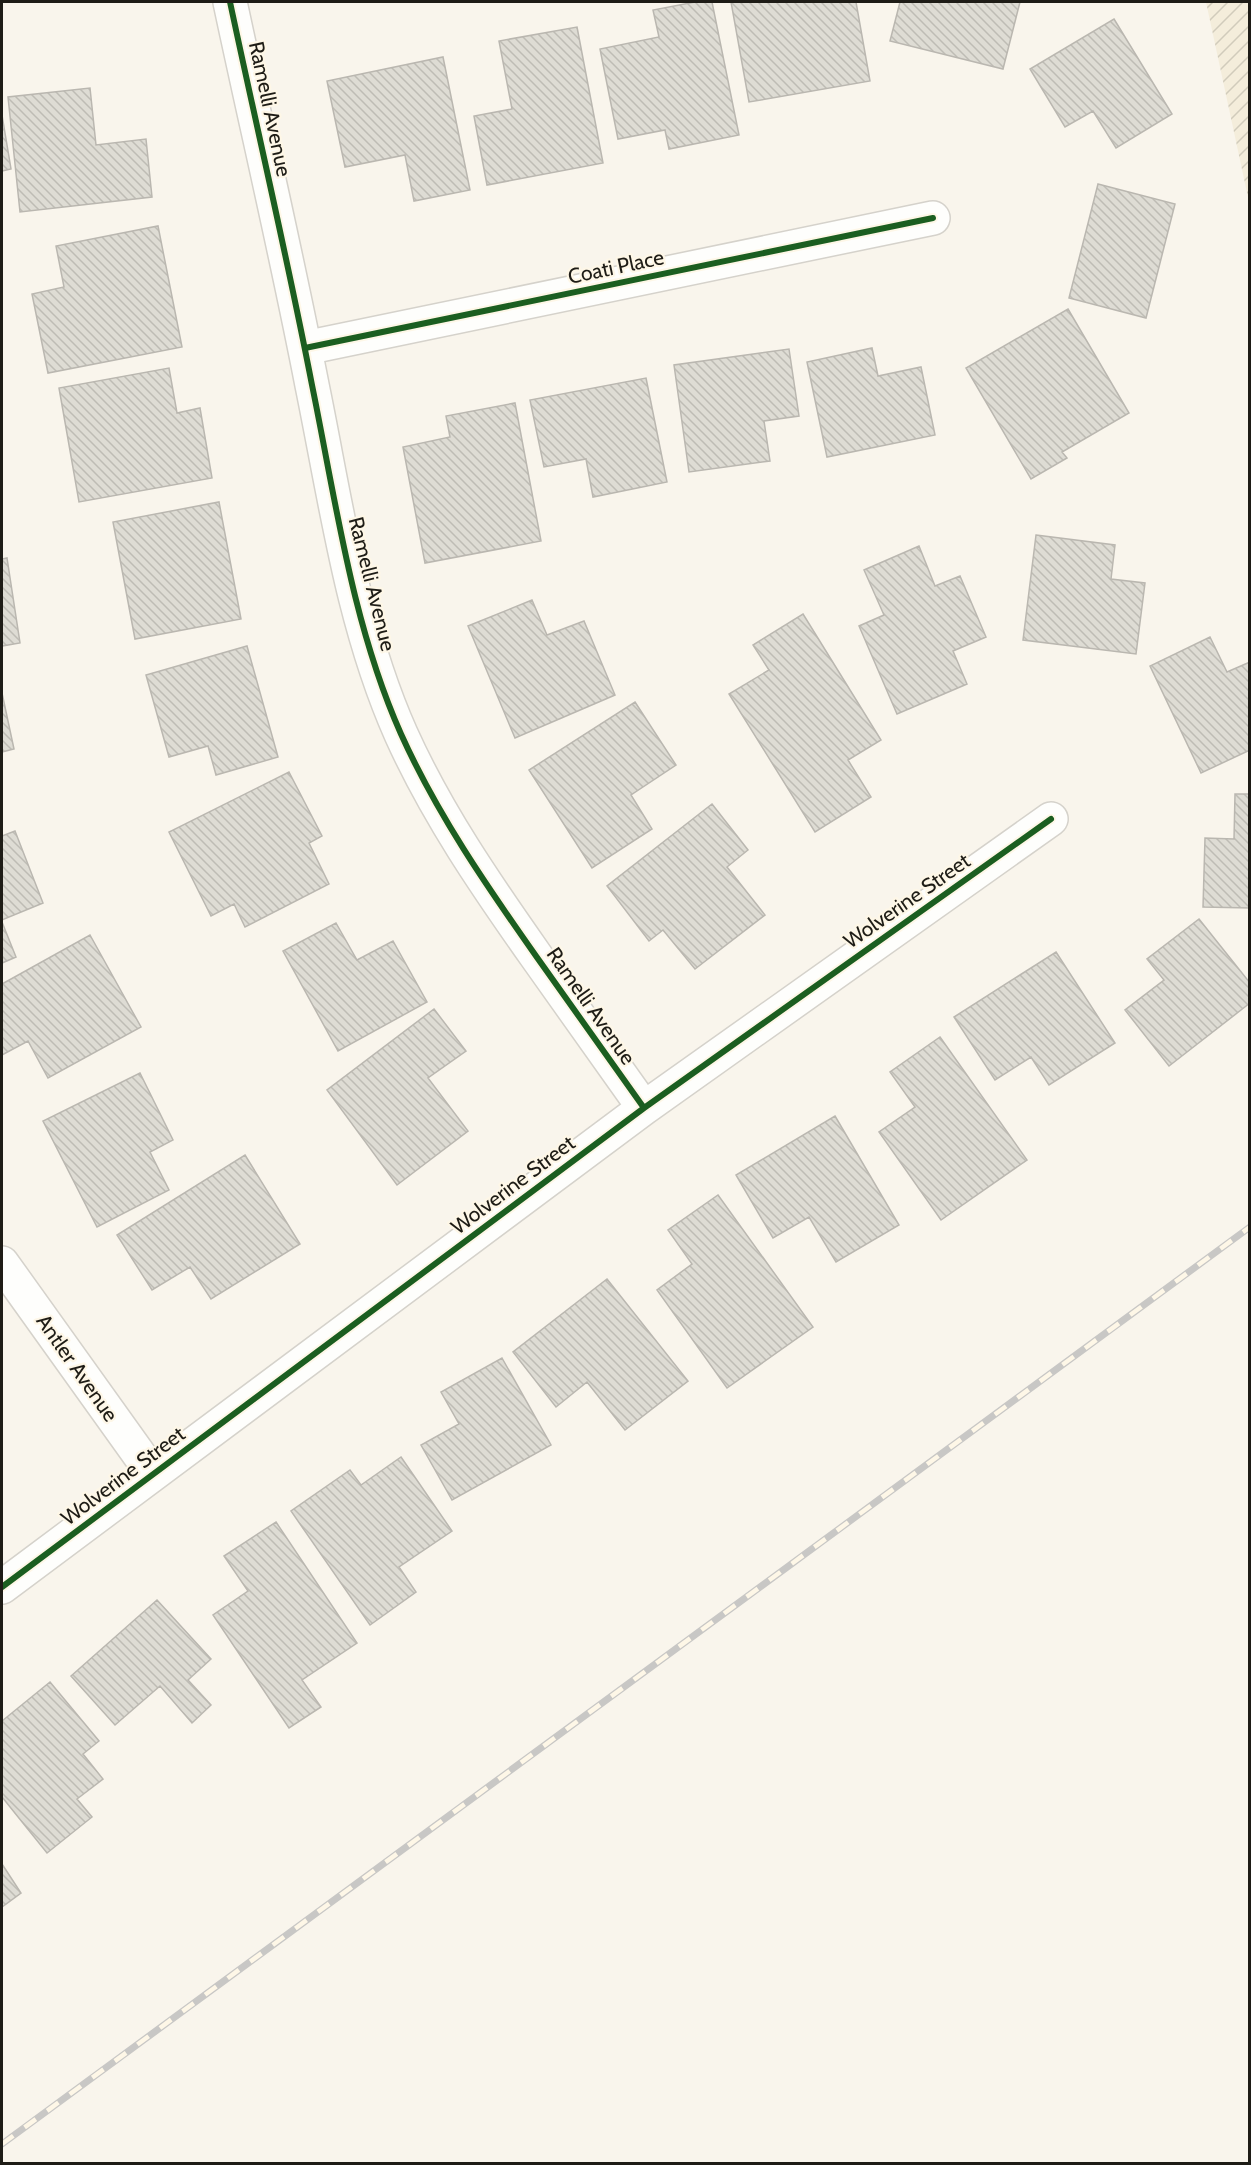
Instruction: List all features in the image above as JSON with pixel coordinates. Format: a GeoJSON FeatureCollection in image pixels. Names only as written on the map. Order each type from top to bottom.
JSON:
{"type":"FeatureCollection","features":[{"type":"Feature","properties":{"kind":"street","name":"Ramelli Avenue"},"geometry":{"type":"LineString","coordinates":[[230,2],[305,348],[355,599],[375,664],[400,731],[425,784],[457,840],[507,915],[644,1108]]}},
{"type":"Feature","properties":{"kind":"street","name":"Coati Place"},"geometry":{"type":"LineString","coordinates":[[305,348],[933,218]]}},
{"type":"Feature","properties":{"kind":"street","name":"Wolverine Street"},"geometry":{"type":"LineString","coordinates":[[2,1587],[644,1108],[1051,819]]}},
{"type":"Feature","properties":{"kind":"street","name":"Antler Avenue"},"geometry":{"type":"LineString","coordinates":[[2,1263],[153,1474]]}},
{"type":"Feature","properties":{"kind":"shaded area"},"geometry":{"type":"Polygon","coordinates":[[[1206,2],[1249,2],[1249,202],[1206,2]]]}},
{"type":"Feature","properties":{"kind":"building"},"geometry":{"type":"Polygon","coordinates":[[[695,2],[712,2],[739,135],[669,149],[665,130],[618,139],[600,49],[659,37],[653,10],[695,2]]]}},
{"type":"Feature","properties":{"kind":"building"},"geometry":{"type":"Polygon","coordinates":[[[731,2],[856,2],[870,81],[749,102],[731,2]]]}},
{"type":"Feature","properties":{"kind":"building"},"geometry":{"type":"Polygon","coordinates":[[[900,2],[1020,2],[1003,69],[890,41],[900,2]]]}},
{"type":"Feature","properties":{"kind":"building"},"geometry":{"type":"Polygon","coordinates":[[[1114,19],[1172,114],[1116,148],[1093,111],[1065,127],[1030,69],[1114,19]]]}},
{"type":"Feature","properties":{"kind":"building"},"geometry":{"type":"Polygon","coordinates":[[[577,27],[603,163],[487,185],[474,116],[512,109],[499,41],[577,27]]]}},
{"type":"Feature","properties":{"kind":"building"},"geometry":{"type":"Polygon","coordinates":[[[443,57],[470,190],[414,201],[405,155],[345,167],[327,81],[443,57]]]}},
{"type":"Feature","properties":{"kind":"building"},"geometry":{"type":"Polygon","coordinates":[[[90,88],[96,145],[146,139],[152,197],[20,212],[8,97],[90,88]]]}},
{"type":"Feature","properties":{"kind":"building"},"geometry":{"type":"Polygon","coordinates":[[[2,115],[11,169],[2,171],[2,115]]]}},
{"type":"Feature","properties":{"kind":"building"},"geometry":{"type":"Polygon","coordinates":[[[1098,184],[1175,204],[1146,318],[1069,298],[1098,184]]]}},
{"type":"Feature","properties":{"kind":"building"},"geometry":{"type":"Polygon","coordinates":[[[158,226],[182,347],[48,373],[32,294],[64,287],[56,246],[158,226]]]}},
{"type":"Feature","properties":{"kind":"building"},"geometry":{"type":"Polygon","coordinates":[[[1068,309],[1129,413],[1062,452],[1067,458],[1031,479],[966,368],[1068,309]]]}},
{"type":"Feature","properties":{"kind":"building"},"geometry":{"type":"Polygon","coordinates":[[[872,348],[878,376],[921,367],[935,435],[827,457],[807,362],[872,348]]]}},
{"type":"Feature","properties":{"kind":"building"},"geometry":{"type":"Polygon","coordinates":[[[789,349],[799,416],[764,421],[770,461],[689,472],[674,365],[789,349]]]}},
{"type":"Feature","properties":{"kind":"building"},"geometry":{"type":"Polygon","coordinates":[[[169,368],[177,413],[200,408],[212,478],[79,502],[59,388],[169,368]]]}},
{"type":"Feature","properties":{"kind":"building"},"geometry":{"type":"Polygon","coordinates":[[[646,378],[667,482],[593,497],[586,459],[544,467],[530,400],[646,378]]]}},
{"type":"Feature","properties":{"kind":"building"},"geometry":{"type":"Polygon","coordinates":[[[515,403],[541,541],[425,563],[403,447],[450,437],[446,416],[515,403]]]}},
{"type":"Feature","properties":{"kind":"building"},"geometry":{"type":"Polygon","coordinates":[[[219,502],[241,619],[135,639],[113,522],[219,502]]]}},
{"type":"Feature","properties":{"kind":"building"},"geometry":{"type":"Polygon","coordinates":[[[1036,535],[1115,545],[1111,579],[1145,583],[1136,654],[1023,640],[1036,535]]]}},
{"type":"Feature","properties":{"kind":"building"},"geometry":{"type":"Polygon","coordinates":[[[919,546],[935,586],[960,576],[986,637],[953,651],[967,684],[897,714],[859,626],[884,615],[864,570],[919,546]]]}},
{"type":"Feature","properties":{"kind":"building"},"geometry":{"type":"Polygon","coordinates":[[[7,558],[20,643],[2,646],[2,559],[7,558]]]}},
{"type":"Feature","properties":{"kind":"building"},"geometry":{"type":"Polygon","coordinates":[[[532,600],[547,635],[584,621],[615,695],[515,738],[468,626],[532,600]]]}},
{"type":"Feature","properties":{"kind":"building"},"geometry":{"type":"Polygon","coordinates":[[[803,614],[881,740],[848,760],[871,797],[815,832],[729,694],[769,670],[753,645],[803,614]]]}},
{"type":"Feature","properties":{"kind":"building"},"geometry":{"type":"Polygon","coordinates":[[[1210,637],[1227,672],[1250,662],[1250,750],[1201,773],[1150,666],[1210,637]]]}},
{"type":"Feature","properties":{"kind":"building"},"geometry":{"type":"Polygon","coordinates":[[[247,646],[278,757],[216,775],[208,746],[169,757],[146,675],[247,646]]]}},
{"type":"Feature","properties":{"kind":"building"},"geometry":{"type":"Polygon","coordinates":[[[2,693],[14,749],[2,752],[2,693]]]}},
{"type":"Feature","properties":{"kind":"building"},"geometry":{"type":"Polygon","coordinates":[[[635,702],[676,765],[631,795],[652,829],[592,868],[529,770],[635,702]]]}},
{"type":"Feature","properties":{"kind":"building"},"geometry":{"type":"Polygon","coordinates":[[[289,772],[322,836],[309,843],[329,884],[245,927],[234,904],[211,916],[169,832],[289,772]]]}},
{"type":"Feature","properties":{"kind":"building"},"geometry":{"type":"Polygon","coordinates":[[[1235,794],[1250,794],[1250,908],[1203,907],[1205,838],[1234,839],[1235,794]]]}},
{"type":"Feature","properties":{"kind":"building"},"geometry":{"type":"Polygon","coordinates":[[[712,804],[748,850],[727,867],[765,915],[695,969],[663,930],[649,941],[607,886],[712,804]]]}},
{"type":"Feature","properties":{"kind":"building"},"geometry":{"type":"Polygon","coordinates":[[[15,831],[43,903],[2,920],[2,836],[15,831]]]}},
{"type":"Feature","properties":{"kind":"building"},"geometry":{"type":"Polygon","coordinates":[[[1199,919],[1250,983],[1250,1003],[1169,1066],[1125,1010],[1164,980],[1147,959],[1199,919]]]}},
{"type":"Feature","properties":{"kind":"building"},"geometry":{"type":"Polygon","coordinates":[[[2,922],[16,957],[2,963],[2,922]]]}},
{"type":"Feature","properties":{"kind":"building"},"geometry":{"type":"Polygon","coordinates":[[[336,923],[357,960],[393,941],[427,1002],[338,1051],[283,951],[336,923]]]}},
{"type":"Feature","properties":{"kind":"building"},"geometry":{"type":"Polygon","coordinates":[[[90,935],[141,1027],[48,1078],[28,1041],[2,1055],[2,984],[90,935]]]}},
{"type":"Feature","properties":{"kind":"building"},"geometry":{"type":"Polygon","coordinates":[[[1056,952],[1115,1043],[1049,1085],[1031,1057],[995,1080],[954,1017],[1056,952]]]}},
{"type":"Feature","properties":{"kind":"building"},"geometry":{"type":"Polygon","coordinates":[[[434,1009],[466,1051],[428,1078],[468,1131],[397,1185],[327,1090],[434,1009]]]}},
{"type":"Feature","properties":{"kind":"building"},"geometry":{"type":"Polygon","coordinates":[[[940,1037],[1027,1160],[941,1220],[879,1132],[915,1107],[890,1072],[940,1037]]]}},
{"type":"Feature","properties":{"kind":"building"},"geometry":{"type":"Polygon","coordinates":[[[140,1073],[173,1140],[150,1152],[169,1190],[97,1227],[43,1121],[140,1073]]]}},
{"type":"Feature","properties":{"kind":"building"},"geometry":{"type":"Polygon","coordinates":[[[835,1116],[899,1225],[836,1262],[809,1217],[773,1238],[736,1175],[835,1116]]]}},
{"type":"Feature","properties":{"kind":"building"},"geometry":{"type":"Polygon","coordinates":[[[245,1155],[300,1244],[211,1299],[190,1267],[152,1290],[117,1235],[245,1155]]]}},
{"type":"Feature","properties":{"kind":"building"},"geometry":{"type":"Polygon","coordinates":[[[718,1195],[813,1327],[727,1388],[657,1290],[692,1264],[668,1230],[718,1195]]]}},
{"type":"Feature","properties":{"kind":"building"},"geometry":{"type":"Polygon","coordinates":[[[607,1279],[688,1381],[625,1430],[587,1382],[556,1407],[513,1352],[607,1279]]]}},
{"type":"Feature","properties":{"kind":"building"},"geometry":{"type":"Polygon","coordinates":[[[502,1358],[551,1445],[452,1500],[421,1445],[459,1424],[441,1392],[502,1358]]]}},
{"type":"Feature","properties":{"kind":"building"},"geometry":{"type":"Polygon","coordinates":[[[401,1457],[452,1531],[399,1567],[416,1592],[370,1625],[291,1511],[350,1470],[361,1485],[401,1457]]]}},
{"type":"Feature","properties":{"kind":"building"},"geometry":{"type":"Polygon","coordinates":[[[276,1522],[357,1643],[302,1680],[321,1707],[289,1728],[213,1615],[248,1591],[224,1556],[276,1522]]]}},
{"type":"Feature","properties":{"kind":"building"},"geometry":{"type":"Polygon","coordinates":[[[157,1600],[211,1659],[188,1680],[211,1705],[192,1723],[160,1686],[115,1725],[71,1676],[157,1600]]]}},
{"type":"Feature","properties":{"kind":"building"},"geometry":{"type":"Polygon","coordinates":[[[50,1682],[99,1741],[83,1754],[103,1779],[77,1799],[92,1817],[47,1853],[2,1797],[2,1721],[50,1682]]]}},
{"type":"Feature","properties":{"kind":"building"},"geometry":{"type":"Polygon","coordinates":[[[2,1864],[21,1893],[2,1907],[2,1864]]]}},
{"type":"Feature","properties":{"kind":"railway"},"geometry":{"type":"LineString","coordinates":[[2,2144],[1250,1227]]}},
{"type":"Feature","properties":{"kind":"cycle path"},"geometry":{"type":"LineString","coordinates":[[230,2],[292,289],[347,562],[370,650],[384,692],[415,764],[446,821],[517,929],[644,1108]]}},
{"type":"Feature","properties":{"kind":"cycle path"},"geometry":{"type":"LineString","coordinates":[[305,348],[933,218]]}},
{"type":"Feature","properties":{"kind":"cycle path"},"geometry":{"type":"LineString","coordinates":[[2,1587],[644,1108],[1051,819]]}}]}
